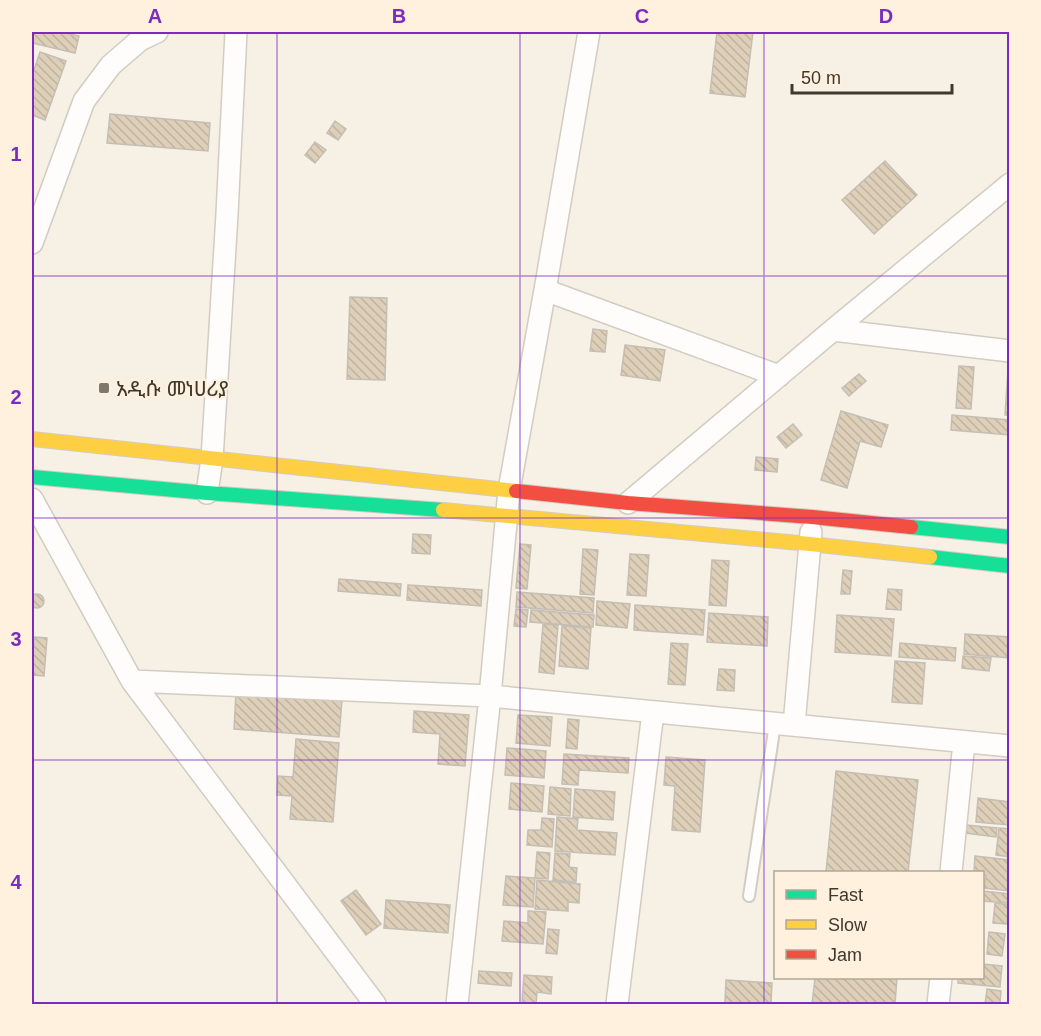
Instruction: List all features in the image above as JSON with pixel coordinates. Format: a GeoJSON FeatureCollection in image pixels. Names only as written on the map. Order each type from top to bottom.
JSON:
{"type":"FeatureCollection","features":[{"type":"Feature","properties":{"kind":"main road"},"geometry":{"type":"LineString","coordinates":[[32,439],[628,503],[812,517],[1010,537]]}},
{"type":"Feature","properties":{"kind":"main road"},"geometry":{"type":"LineString","coordinates":[[32,477],[207,494],[394,506],[810,544],[1010,566]]}},
{"type":"Feature","properties":{"kind":"street"},"geometry":{"type":"LineString","coordinates":[[32,243],[84,101],[111,65],[140,40],[157,32]]}},
{"type":"Feature","properties":{"kind":"street"},"geometry":{"type":"LineString","coordinates":[[207,494],[212,459],[236,32]]}},
{"type":"Feature","properties":{"kind":"street"},"geometry":{"type":"LineString","coordinates":[[457,1005],[509,490],[589,32]]}},
{"type":"Feature","properties":{"kind":"street"},"geometry":{"type":"LineString","coordinates":[[628,503],[832,330],[1010,184]]}},
{"type":"Feature","properties":{"kind":"street"},"geometry":{"type":"LineString","coordinates":[[545,290],[779,376]]}},
{"type":"Feature","properties":{"kind":"street"},"geometry":{"type":"LineString","coordinates":[[832,330],[1010,351]]}},
{"type":"Feature","properties":{"kind":"street"},"geometry":{"type":"LineString","coordinates":[[32,499],[132,681],[375,1005]]}},
{"type":"Feature","properties":{"kind":"street"},"geometry":{"type":"LineString","coordinates":[[784,724],[812,517]]}},
{"type":"Feature","properties":{"kind":"street"},"geometry":{"type":"LineString","coordinates":[[132,681],[490,696],[1010,746]]}},
{"type":"Feature","properties":{"kind":"street"},"geometry":{"type":"LineString","coordinates":[[617,1005],[653,712]]}},
{"type":"Feature","properties":{"kind":"street"},"geometry":{"type":"LineString","coordinates":[[951,871],[964,742]]}},
{"type":"Feature","properties":{"kind":"street"},"geometry":{"type":"LineString","coordinates":[[938,1005],[941,979]]}},
{"type":"Feature","properties":{"kind":"lane"},"geometry":{"type":"LineString","coordinates":[[749,896],[784,724]]}},
{"type":"Feature","properties":{"kind":"building"},"geometry":{"type":"Polygon","coordinates":[[[32,32],[61,32],[79,36],[75,53],[32,43],[32,32]]]}},
{"type":"Feature","properties":{"kind":"building"},"geometry":{"type":"Polygon","coordinates":[[[717,32],[753,32],[745,97],[710,93],[717,32]]]}},
{"type":"Feature","properties":{"kind":"building"},"geometry":{"type":"Polygon","coordinates":[[[40,52],[66,61],[45,120],[32,115],[32,76],[40,52]]]}},
{"type":"Feature","properties":{"kind":"building"},"geometry":{"type":"Polygon","coordinates":[[[110,114],[210,123],[208,151],[107,143],[110,114]]]}},
{"type":"Feature","properties":{"kind":"building"},"geometry":{"type":"Polygon","coordinates":[[[335,121],[346,129],[338,140],[327,133],[335,121]]]}},
{"type":"Feature","properties":{"kind":"building"},"geometry":{"type":"Polygon","coordinates":[[[315,142],[326,150],[315,163],[305,155],[315,142]]]}},
{"type":"Feature","properties":{"kind":"building"},"geometry":{"type":"Polygon","coordinates":[[[885,161],[917,195],[874,234],[842,200],[885,161]]]}},
{"type":"Feature","properties":{"kind":"building"},"geometry":{"type":"Polygon","coordinates":[[[350,297],[387,298],[385,380],[347,379],[350,297]]]}},
{"type":"Feature","properties":{"kind":"building"},"geometry":{"type":"Polygon","coordinates":[[[593,329],[607,331],[605,352],[590,351],[593,329]]]}},
{"type":"Feature","properties":{"kind":"building"},"geometry":{"type":"Polygon","coordinates":[[[625,345],[665,350],[660,381],[621,375],[625,345]]]}},
{"type":"Feature","properties":{"kind":"building"},"geometry":{"type":"Polygon","coordinates":[[[959,366],[974,367],[971,409],[956,408],[959,366]]]}},
{"type":"Feature","properties":{"kind":"building"},"geometry":{"type":"Polygon","coordinates":[[[1008,370],[1010,370],[1010,416],[1005,415],[1008,370]]]}},
{"type":"Feature","properties":{"kind":"building"},"geometry":{"type":"Polygon","coordinates":[[[859,374],[866,381],[849,396],[842,388],[859,374]]]}},
{"type":"Feature","properties":{"kind":"building"},"geometry":{"type":"Polygon","coordinates":[[[841,411],[888,425],[881,447],[860,441],[847,488],[821,480],[841,411]]]}},
{"type":"Feature","properties":{"kind":"building"},"geometry":{"type":"Polygon","coordinates":[[[952,415],[1010,420],[1010,435],[951,430],[952,415]]]}},
{"type":"Feature","properties":{"kind":"building"},"geometry":{"type":"Polygon","coordinates":[[[793,424],[802,435],[786,448],[777,437],[793,424]]]}},
{"type":"Feature","properties":{"kind":"building"},"geometry":{"type":"Polygon","coordinates":[[[756,457],[778,459],[777,472],[755,470],[756,457]]]}},
{"type":"Feature","properties":{"kind":"building"},"geometry":{"type":"Polygon","coordinates":[[[413,534],[431,535],[430,554],[412,553],[413,534]]]}},
{"type":"Feature","properties":{"kind":"building"},"geometry":{"type":"Polygon","coordinates":[[[520,544],[531,545],[527,589],[516,588],[520,544]]]}},
{"type":"Feature","properties":{"kind":"building"},"geometry":{"type":"Polygon","coordinates":[[[583,549],[598,550],[594,595],[580,594],[583,549]]]}},
{"type":"Feature","properties":{"kind":"building"},"geometry":{"type":"Polygon","coordinates":[[[630,554],[649,555],[646,596],[627,595],[630,554]]]}},
{"type":"Feature","properties":{"kind":"building"},"geometry":{"type":"Polygon","coordinates":[[[712,560],[729,561],[726,606],[709,605],[712,560]]]}},
{"type":"Feature","properties":{"kind":"building"},"geometry":{"type":"Polygon","coordinates":[[[843,570],[852,571],[850,594],[841,594],[843,570]]]}},
{"type":"Feature","properties":{"kind":"building"},"geometry":{"type":"Polygon","coordinates":[[[339,579],[401,584],[400,596],[338,591],[339,579]]]}},
{"type":"Feature","properties":{"kind":"building"},"geometry":{"type":"Polygon","coordinates":[[[408,585],[482,590],[481,606],[407,600],[408,585]]]}},
{"type":"Feature","properties":{"kind":"building"},"geometry":{"type":"Polygon","coordinates":[[[888,589],[902,590],[901,610],[886,609],[888,589]]]}},
{"type":"Feature","properties":{"kind":"building"},"geometry":{"type":"Polygon","coordinates":[[[517,592],[594,598],[593,613],[516,607],[517,592]]]}},
{"type":"Feature","properties":{"kind":"building"},"geometry":{"type":"Polygon","coordinates":[[[37,594],[42,596],[44,601],[42,606],[37,608],[32,606],[30,601],[32,596],[37,594]]]}},
{"type":"Feature","properties":{"kind":"building"},"geometry":{"type":"Polygon","coordinates":[[[597,601],[630,604],[627,628],[596,625],[597,601]]]}},
{"type":"Feature","properties":{"kind":"building"},"geometry":{"type":"Polygon","coordinates":[[[635,605],[705,610],[703,635],[634,630],[635,605]]]}},
{"type":"Feature","properties":{"kind":"building"},"geometry":{"type":"Polygon","coordinates":[[[516,609],[528,610],[526,627],[514,626],[516,609]]]}},
{"type":"Feature","properties":{"kind":"building"},"geometry":{"type":"Polygon","coordinates":[[[531,610],[594,615],[593,627],[530,622],[531,610]]]}},
{"type":"Feature","properties":{"kind":"building"},"geometry":{"type":"Polygon","coordinates":[[[709,613],[768,617],[767,646],[707,642],[709,613]]]}},
{"type":"Feature","properties":{"kind":"building"},"geometry":{"type":"Polygon","coordinates":[[[837,615],[894,619],[891,656],[835,652],[837,615]]]}},
{"type":"Feature","properties":{"kind":"building"},"geometry":{"type":"Polygon","coordinates":[[[543,624],[558,625],[554,674],[539,672],[543,624]]]}},
{"type":"Feature","properties":{"kind":"building"},"geometry":{"type":"Polygon","coordinates":[[[562,626],[591,628],[588,669],[559,666],[562,626]]]}},
{"type":"Feature","properties":{"kind":"building"},"geometry":{"type":"Polygon","coordinates":[[[965,634],[1010,637],[1010,658],[964,654],[965,634]]]}},
{"type":"Feature","properties":{"kind":"building"},"geometry":{"type":"Polygon","coordinates":[[[34,637],[47,638],[44,676],[32,675],[34,637]]]}},
{"type":"Feature","properties":{"kind":"building"},"geometry":{"type":"Polygon","coordinates":[[[671,643],[688,644],[685,685],[668,684],[671,643]]]}},
{"type":"Feature","properties":{"kind":"building"},"geometry":{"type":"Polygon","coordinates":[[[900,643],[956,648],[955,661],[899,657],[900,643]]]}},
{"type":"Feature","properties":{"kind":"building"},"geometry":{"type":"Polygon","coordinates":[[[963,656],[991,658],[989,671],[962,668],[963,656]]]}},
{"type":"Feature","properties":{"kind":"building"},"geometry":{"type":"Polygon","coordinates":[[[895,661],[925,663],[922,704],[892,702],[895,661]]]}},
{"type":"Feature","properties":{"kind":"building"},"geometry":{"type":"Polygon","coordinates":[[[719,669],[735,670],[734,691],[717,690],[719,669]]]}},
{"type":"Feature","properties":{"kind":"building"},"geometry":{"type":"Polygon","coordinates":[[[236,692],[342,700],[339,737],[234,729],[236,692]]]}},
{"type":"Feature","properties":{"kind":"building"},"geometry":{"type":"Polygon","coordinates":[[[414,711],[469,715],[465,766],[438,764],[440,734],[413,732],[414,711]]]}},
{"type":"Feature","properties":{"kind":"building"},"geometry":{"type":"Polygon","coordinates":[[[518,715],[552,717],[550,746],[516,743],[518,715]]]}},
{"type":"Feature","properties":{"kind":"building"},"geometry":{"type":"Polygon","coordinates":[[[568,719],[579,720],[577,749],[566,748],[568,719]]]}},
{"type":"Feature","properties":{"kind":"building"},"geometry":{"type":"Polygon","coordinates":[[[296,739],[339,743],[333,822],[290,819],[292,796],[277,795],[278,776],[293,777],[296,739]]]}},
{"type":"Feature","properties":{"kind":"building"},"geometry":{"type":"Polygon","coordinates":[[[507,748],[546,751],[544,778],[505,775],[507,748]]]}},
{"type":"Feature","properties":{"kind":"building"},"geometry":{"type":"Polygon","coordinates":[[[564,754],[629,758],[628,773],[579,770],[578,785],[562,784],[564,754]]]}},
{"type":"Feature","properties":{"kind":"building"},"geometry":{"type":"Polygon","coordinates":[[[666,757],[705,760],[700,832],[672,830],[675,786],[664,785],[666,757]]]}},
{"type":"Feature","properties":{"kind":"building"},"geometry":{"type":"Polygon","coordinates":[[[836,771],[918,780],[908,871],[826,871],[836,771]]]}},
{"type":"Feature","properties":{"kind":"building"},"geometry":{"type":"Polygon","coordinates":[[[511,783],[544,786],[542,812],[509,809],[511,783]]]}},
{"type":"Feature","properties":{"kind":"building"},"geometry":{"type":"Polygon","coordinates":[[[550,787],[571,789],[570,816],[548,814],[550,787]]]}},
{"type":"Feature","properties":{"kind":"building"},"geometry":{"type":"Polygon","coordinates":[[[575,789],[615,792],[613,820],[573,817],[575,789]]]}},
{"type":"Feature","properties":{"kind":"building"},"geometry":{"type":"Polygon","coordinates":[[[978,798],[1010,802],[1010,825],[976,822],[978,798]]]}},
{"type":"Feature","properties":{"kind":"building"},"geometry":{"type":"Polygon","coordinates":[[[557,817],[578,819],[577,830],[617,833],[615,855],[555,851],[557,817]]]}},
{"type":"Feature","properties":{"kind":"building"},"geometry":{"type":"Polygon","coordinates":[[[542,818],[554,819],[552,847],[527,845],[528,830],[541,830],[542,818]]]}},
{"type":"Feature","properties":{"kind":"building"},"geometry":{"type":"Polygon","coordinates":[[[966,825],[997,828],[996,837],[965,833],[966,825]]]}},
{"type":"Feature","properties":{"kind":"building"},"geometry":{"type":"Polygon","coordinates":[[[999,828],[1010,829],[1010,857],[996,855],[999,828]]]}},
{"type":"Feature","properties":{"kind":"building"},"geometry":{"type":"Polygon","coordinates":[[[537,852],[550,853],[548,879],[535,878],[537,852]]]}},
{"type":"Feature","properties":{"kind":"building"},"geometry":{"type":"Polygon","coordinates":[[[555,853],[570,854],[569,867],[577,868],[576,882],[553,880],[555,853]]]}},
{"type":"Feature","properties":{"kind":"building"},"geometry":{"type":"Polygon","coordinates":[[[975,856],[1010,860],[1010,891],[984,888],[986,875],[984,871],[974,871],[975,856]]]}},
{"type":"Feature","properties":{"kind":"building"},"geometry":{"type":"Polygon","coordinates":[[[506,876],[535,878],[533,907],[503,905],[506,876]]]}},
{"type":"Feature","properties":{"kind":"building"},"geometry":{"type":"Polygon","coordinates":[[[537,880],[580,884],[579,903],[568,902],[568,911],[535,909],[537,880]]]}},
{"type":"Feature","properties":{"kind":"building"},"geometry":{"type":"Polygon","coordinates":[[[356,890],[381,924],[366,935],[341,901],[356,890]]]}},
{"type":"Feature","properties":{"kind":"building"},"geometry":{"type":"Polygon","coordinates":[[[984,891],[1010,894],[1009,903],[984,901],[984,891]]]}},
{"type":"Feature","properties":{"kind":"building"},"geometry":{"type":"Polygon","coordinates":[[[386,900],[450,905],[448,933],[384,928],[386,900]]]}},
{"type":"Feature","properties":{"kind":"building"},"geometry":{"type":"Polygon","coordinates":[[[995,903],[1009,905],[1007,924],[993,923],[995,903]]]}},
{"type":"Feature","properties":{"kind":"building"},"geometry":{"type":"Polygon","coordinates":[[[528,911],[546,912],[543,944],[502,941],[504,921],[528,923],[528,911]]]}},
{"type":"Feature","properties":{"kind":"building"},"geometry":{"type":"Polygon","coordinates":[[[548,929],[559,930],[557,954],[546,953],[548,929]]]}},
{"type":"Feature","properties":{"kind":"building"},"geometry":{"type":"Polygon","coordinates":[[[989,932],[1005,934],[1002,956],[987,954],[989,932]]]}},
{"type":"Feature","properties":{"kind":"building"},"geometry":{"type":"Polygon","coordinates":[[[984,964],[1002,966],[1000,987],[958,983],[958,979],[984,979],[984,964]]]}},
{"type":"Feature","properties":{"kind":"building"},"geometry":{"type":"Polygon","coordinates":[[[479,971],[512,973],[511,986],[478,983],[479,971]]]}},
{"type":"Feature","properties":{"kind":"building"},"geometry":{"type":"Polygon","coordinates":[[[524,975],[552,977],[551,994],[537,992],[536,1004],[522,1004],[524,975]]]}},
{"type":"Feature","properties":{"kind":"building"},"geometry":{"type":"Polygon","coordinates":[[[815,979],[897,979],[895,1004],[812,1004],[815,979]]]}},
{"type":"Feature","properties":{"kind":"building"},"geometry":{"type":"Polygon","coordinates":[[[726,980],[772,983],[771,1004],[725,1003],[726,980]]]}},
{"type":"Feature","properties":{"kind":"building"},"geometry":{"type":"Polygon","coordinates":[[[987,989],[1001,991],[1000,1004],[985,1004],[987,989]]]}},
{"type":"Feature","properties":{"kind":"traffic: fast"},"geometry":{"type":"LineString","coordinates":[[32,477],[207,493],[443,510]]}},
{"type":"Feature","properties":{"kind":"traffic: fast"},"geometry":{"type":"LineString","coordinates":[[911,527],[1010,537]]}},
{"type":"Feature","properties":{"kind":"traffic: fast"},"geometry":{"type":"LineString","coordinates":[[930,557],[1010,566]]}},
{"type":"Feature","properties":{"kind":"traffic: slow"},"geometry":{"type":"LineString","coordinates":[[32,439],[516,491]]}},
{"type":"Feature","properties":{"kind":"traffic: slow"},"geometry":{"type":"LineString","coordinates":[[443,510],[930,557]]}},
{"type":"Feature","properties":{"kind":"traffic: jam"},"geometry":{"type":"LineString","coordinates":[[516,491],[911,527]]}},
{"type":"Feature","properties":{"kind":"place","name":"አዲሱ መነሀሪያ"},"geometry":{"type":"Point","coordinates":[104,388]}}]}
